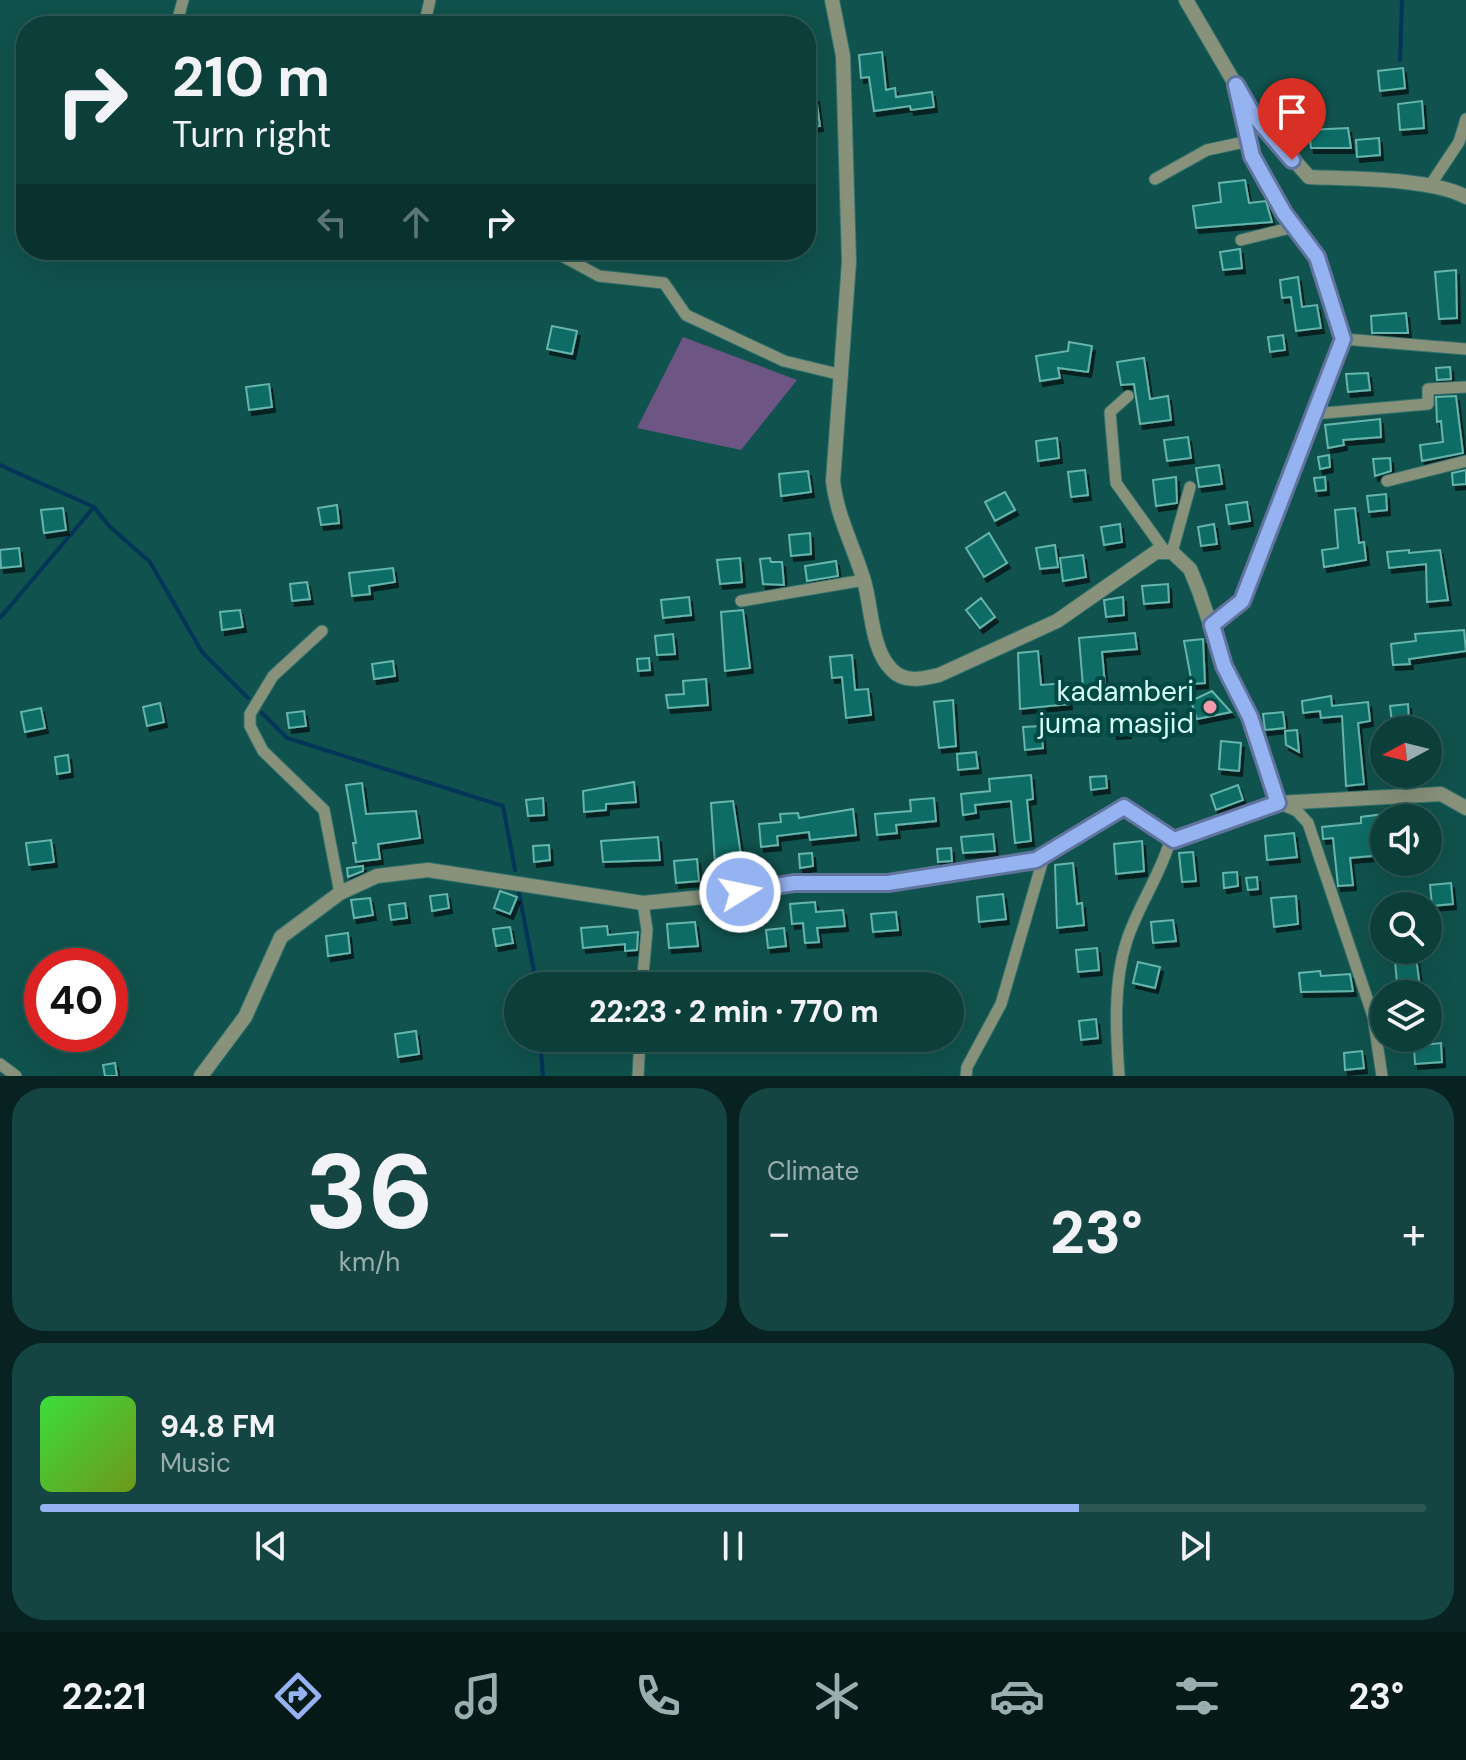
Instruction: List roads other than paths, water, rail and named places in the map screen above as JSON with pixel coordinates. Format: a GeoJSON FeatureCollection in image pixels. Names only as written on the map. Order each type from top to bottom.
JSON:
{"type":"FeatureCollection","features":[{"type":"Feature","properties":{"kind":"street"},"geometry":{"type":"LineString","coordinates":[[832,0],[843,56],[849,262],[834,490],[864,580],[881,653],[890,669],[900,676],[923,679],[973,661],[1045,628],[1168,551],[1190,487]]}},
{"type":"Feature","properties":{"kind":"street"},"geometry":{"type":"LineString","coordinates":[[1186,0],[1236,85],[1275,143],[1309,177],[1429,187],[1455,191],[1466,197]]}},
{"type":"Feature","properties":{"kind":"street"},"geometry":{"type":"LineString","coordinates":[[1212,625],[1242,601],[1343,339],[1317,257],[1294,227],[1252,156],[1236,85]]}},
{"type":"Feature","properties":{"kind":"street"},"geometry":{"type":"LineString","coordinates":[[1429,187],[1459,142],[1466,119]]}},
{"type":"Feature","properties":{"kind":"street"},"geometry":{"type":"LineString","coordinates":[[1155,179],[1207,150],[1249,141]]}},
{"type":"Feature","properties":{"kind":"street"},"geometry":{"type":"LineString","coordinates":[[1241,240],[1294,227]]}},
{"type":"Feature","properties":{"kind":"street"},"geometry":{"type":"LineString","coordinates":[[569,260],[599,276],[664,283],[686,315],[784,361],[842,375]]}},
{"type":"Feature","properties":{"kind":"street"},"geometry":{"type":"LineString","coordinates":[[1343,339],[1466,349]]}},
{"type":"Feature","properties":{"kind":"street"},"geometry":{"type":"LineString","coordinates":[[1313,414],[1428,404],[1428,389],[1466,387]]}},
{"type":"Feature","properties":{"kind":"street"},"geometry":{"type":"LineString","coordinates":[[1128,396],[1110,412],[1116,483],[1168,551],[1190,569],[1224,666],[1250,717],[1278,803],[1297,811],[1308,823],[1373,1016],[1382,1076]]}},
{"type":"Feature","properties":{"kind":"street"},"geometry":{"type":"LineString","coordinates":[[1387,481],[1466,461]]}},
{"type":"Feature","properties":{"kind":"street"},"geometry":{"type":"LineString","coordinates":[[741,601],[864,580]]}},
{"type":"Feature","properties":{"kind":"street"},"geometry":{"type":"LineString","coordinates":[[322,631],[273,676],[250,714],[250,726],[263,751],[324,810],[340,893]]}},
{"type":"Feature","properties":{"kind":"street"},"geometry":{"type":"LineString","coordinates":[[201,1076],[245,1017],[281,937],[340,893],[377,876],[428,870],[643,903],[794,883],[888,883],[1036,860],[1124,807],[1174,840],[1278,803],[1441,794],[1452,804],[1466,808]]}},
{"type":"Feature","properties":{"kind":"street"},"geometry":{"type":"LineString","coordinates":[[1119,1076],[1117,1029],[1122,957],[1134,922],[1162,869],[1171,838]]}},
{"type":"Feature","properties":{"kind":"street"},"geometry":{"type":"LineString","coordinates":[[966,1076],[967,1067],[1001,1004],[1044,856]]}},
{"type":"Feature","properties":{"kind":"street"},"geometry":{"type":"LineString","coordinates":[[643,903],[647,930],[643,972]]}},
{"type":"Feature","properties":{"kind":"street"},"geometry":{"type":"LineString","coordinates":[[638,1076],[639,1052]]}},
{"type":"Feature","properties":{"kind":"street"},"geometry":{"type":"LineString","coordinates":[[0,1064],[16,1076]]}},
{"type":"Feature","properties":{"kind":"waterway"},"geometry":{"type":"LineString","coordinates":[[1400,60],[1402,0]]}},
{"type":"Feature","properties":{"kind":"waterway"},"geometry":{"type":"LineString","coordinates":[[0,465],[94,507]]}},
{"type":"Feature","properties":{"kind":"waterway"},"geometry":{"type":"LineString","coordinates":[[0,618],[94,507],[109,526],[150,562],[202,652],[248,698]]}},
{"type":"Feature","properties":{"kind":"waterway"},"geometry":{"type":"LineString","coordinates":[[262,713],[287,738],[503,806],[515,870]]}},
{"type":"Feature","properties":{"kind":"waterway"},"geometry":{"type":"LineString","coordinates":[[519,893],[534,972]]}},
{"type":"Feature","properties":{"kind":"waterway"},"geometry":{"type":"LineString","coordinates":[[541,1052],[543,1076]]}},
{"type":"Feature","properties":{"kind":"place","name":"kadamberi juma masjid"},"geometry":{"type":"Point","coordinates":[1210,707]}}]}
